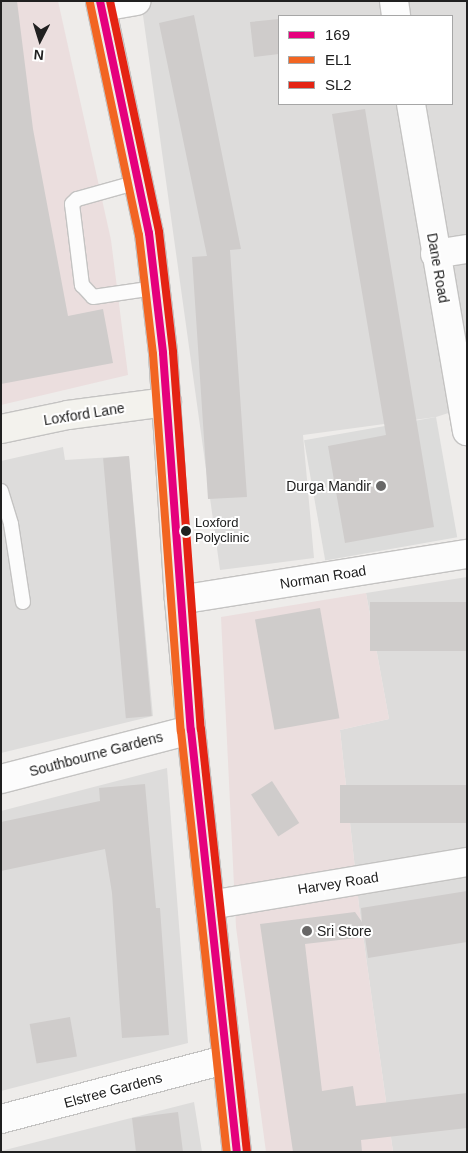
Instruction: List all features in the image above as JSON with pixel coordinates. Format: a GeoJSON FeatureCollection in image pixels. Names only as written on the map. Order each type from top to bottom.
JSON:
{"type":"FeatureCollection","features":[{"type":"Feature","properties":{"kind":"main road"},"geometry":{"type":"LineString","coordinates":[[101,4],[149,232],[167,402],[179,600],[191,730],[236,1152]]}},
{"type":"Feature","properties":{"kind":"street"},"geometry":{"type":"LineString","coordinates":[[101,4],[136,1]]}},
{"type":"Feature","properties":{"kind":"street"},"geometry":{"type":"LineString","coordinates":[[394,1],[396,15]]}},
{"type":"Feature","properties":{"kind":"street","name":"Dane Road"},"geometry":{"type":"LineString","coordinates":[[411,105],[435,254],[467,431]]}},
{"type":"Feature","properties":{"kind":"street"},"geometry":{"type":"LineString","coordinates":[[435,254],[467,249]]}},
{"type":"Feature","properties":{"kind":"street","name":"Loxford Lane"},"geometry":{"type":"LineString","coordinates":[[1,429],[68,415],[167,402]]}},
{"type":"Feature","properties":{"kind":"street","name":"Norman Road"},"geometry":{"type":"LineString","coordinates":[[179,600],[467,554]]}},
{"type":"Feature","properties":{"kind":"street","name":"Southbourne Gardens"},"geometry":{"type":"LineString","coordinates":[[1,779],[191,730]]}},
{"type":"Feature","properties":{"kind":"street","name":"Harvey Road"},"geometry":{"type":"LineString","coordinates":[[210,904],[467,862]]}},
{"type":"Feature","properties":{"kind":"street","name":"Elstree Gardens"},"geometry":{"type":"LineString","coordinates":[[1,1119],[225,1060]]}},
{"type":"Feature","properties":{"kind":"lane"},"geometry":{"type":"LineString","coordinates":[[138,182],[77,199],[72,204],[82,285],[93,297],[155,288]]}},
{"type":"Feature","properties":{"kind":"lane"},"geometry":{"type":"LineString","coordinates":[[1,491],[11,524],[23,602]]}},
{"type":"Feature","properties":{"kind":"shaded area"},"geometry":{"type":"Polygon","coordinates":[[[1,1],[58,1],[111,240],[128,375],[1,405],[1,1]]]}},
{"type":"Feature","properties":{"kind":"shaded area"},"geometry":{"type":"Polygon","coordinates":[[[141,1],[467,1],[467,407],[436,417],[303,435],[314,558],[220,570],[141,1]]]}},
{"type":"Feature","properties":{"kind":"shaded area"},"geometry":{"type":"Polygon","coordinates":[[[436,417],[457,537],[325,560],[304,440],[436,417]]]}},
{"type":"Feature","properties":{"kind":"shaded area"},"geometry":{"type":"Polygon","coordinates":[[[63,447],[65,460],[129,456],[153,716],[1,753],[1,461],[63,447]]]}},
{"type":"Feature","properties":{"kind":"shaded area"},"geometry":{"type":"Polygon","coordinates":[[[467,577],[467,1152],[393,1152],[359,906],[340,730],[389,719],[366,593],[467,577]]]}},
{"type":"Feature","properties":{"kind":"shaded area"},"geometry":{"type":"Polygon","coordinates":[[[366,593],[389,719],[340,730],[359,906],[393,1152],[266,1152],[236,927],[221,617],[366,593]]]}},
{"type":"Feature","properties":{"kind":"shaded area"},"geometry":{"type":"Polygon","coordinates":[[[167,768],[188,1043],[1,1091],[1,811],[167,768]]]}},
{"type":"Feature","properties":{"kind":"shaded area"},"geometry":{"type":"Polygon","coordinates":[[[194,1102],[202,1152],[1,1152],[1,1151],[194,1102]]]}},
{"type":"Feature","properties":{"kind":"building"},"geometry":{"type":"Polygon","coordinates":[[[1,1],[17,1],[33,129],[68,316],[103,309],[113,363],[1,384],[1,1]]]}},
{"type":"Feature","properties":{"kind":"building"},"geometry":{"type":"Polygon","coordinates":[[[194,15],[241,249],[230,250],[247,497],[208,499],[192,257],[207,256],[159,23],[194,15]]]}},
{"type":"Feature","properties":{"kind":"building"},"geometry":{"type":"Polygon","coordinates":[[[278,19],[278,54],[254,57],[250,22],[278,19]]]}},
{"type":"Feature","properties":{"kind":"building"},"geometry":{"type":"Polygon","coordinates":[[[365,109],[434,527],[345,543],[328,446],[386,435],[332,114],[365,109]]]}},
{"type":"Feature","properties":{"kind":"building"},"geometry":{"type":"Polygon","coordinates":[[[129,456],[152,716],[126,718],[103,458],[129,456]]]}},
{"type":"Feature","properties":{"kind":"building"},"geometry":{"type":"Polygon","coordinates":[[[370,602],[467,602],[467,651],[370,651],[370,602]]]}},
{"type":"Feature","properties":{"kind":"building"},"geometry":{"type":"Polygon","coordinates":[[[320,608],[339,718],[274,730],[255,619],[320,608]]]}},
{"type":"Feature","properties":{"kind":"building"},"geometry":{"type":"Polygon","coordinates":[[[272,781],[299,823],[278,837],[251,795],[272,781]]]}},
{"type":"Feature","properties":{"kind":"building"},"geometry":{"type":"Polygon","coordinates":[[[145,784],[156,908],[160,908],[169,1035],[122,1038],[112,893],[105,849],[1,871],[1,822],[100,801],[99,788],[145,784]]]}},
{"type":"Feature","properties":{"kind":"building"},"geometry":{"type":"Polygon","coordinates":[[[340,785],[467,785],[467,823],[340,823],[340,785]]]}},
{"type":"Feature","properties":{"kind":"building"},"geometry":{"type":"Polygon","coordinates":[[[467,891],[467,942],[368,958],[365,937],[305,944],[322,1091],[353,1086],[356,1106],[467,1093],[467,1128],[361,1140],[362,1152],[293,1152],[260,924],[355,912],[362,922],[361,908],[467,891]]]}},
{"type":"Feature","properties":{"kind":"building"},"geometry":{"type":"Polygon","coordinates":[[[70,1017],[77,1056],[37,1064],[30,1024],[70,1017]]]}},
{"type":"Feature","properties":{"kind":"building"},"geometry":{"type":"Polygon","coordinates":[[[178,1112],[183,1152],[136,1152],[132,1118],[178,1112]]]}},
{"type":"Feature","properties":{"kind":"transit line","name":"169"},"geometry":{"type":"LineString","coordinates":[[100,1],[149,233],[163,353],[191,730],[237,1152]]}},
{"type":"Feature","properties":{"kind":"transit line","name":"SL2"},"geometry":{"type":"LineString","coordinates":[[110,1],[159,232],[173,352],[201,729],[247,1151]]}},
{"type":"Feature","properties":{"kind":"transit line","name":"EL1"},"geometry":{"type":"LineString","coordinates":[[90,3],[139,235],[153,354],[181,731],[227,1152]]}},
{"type":"Feature","properties":{"kind":"place","name":"Durga Mandir"},"geometry":{"type":"Point","coordinates":[381,486]}},
{"type":"Feature","properties":{"kind":"place","name":"Loxford Polyclinic"},"geometry":{"type":"Point","coordinates":[186,531]}},
{"type":"Feature","properties":{"kind":"place","name":"Sri Store"},"geometry":{"type":"Point","coordinates":[307,931]}}]}
